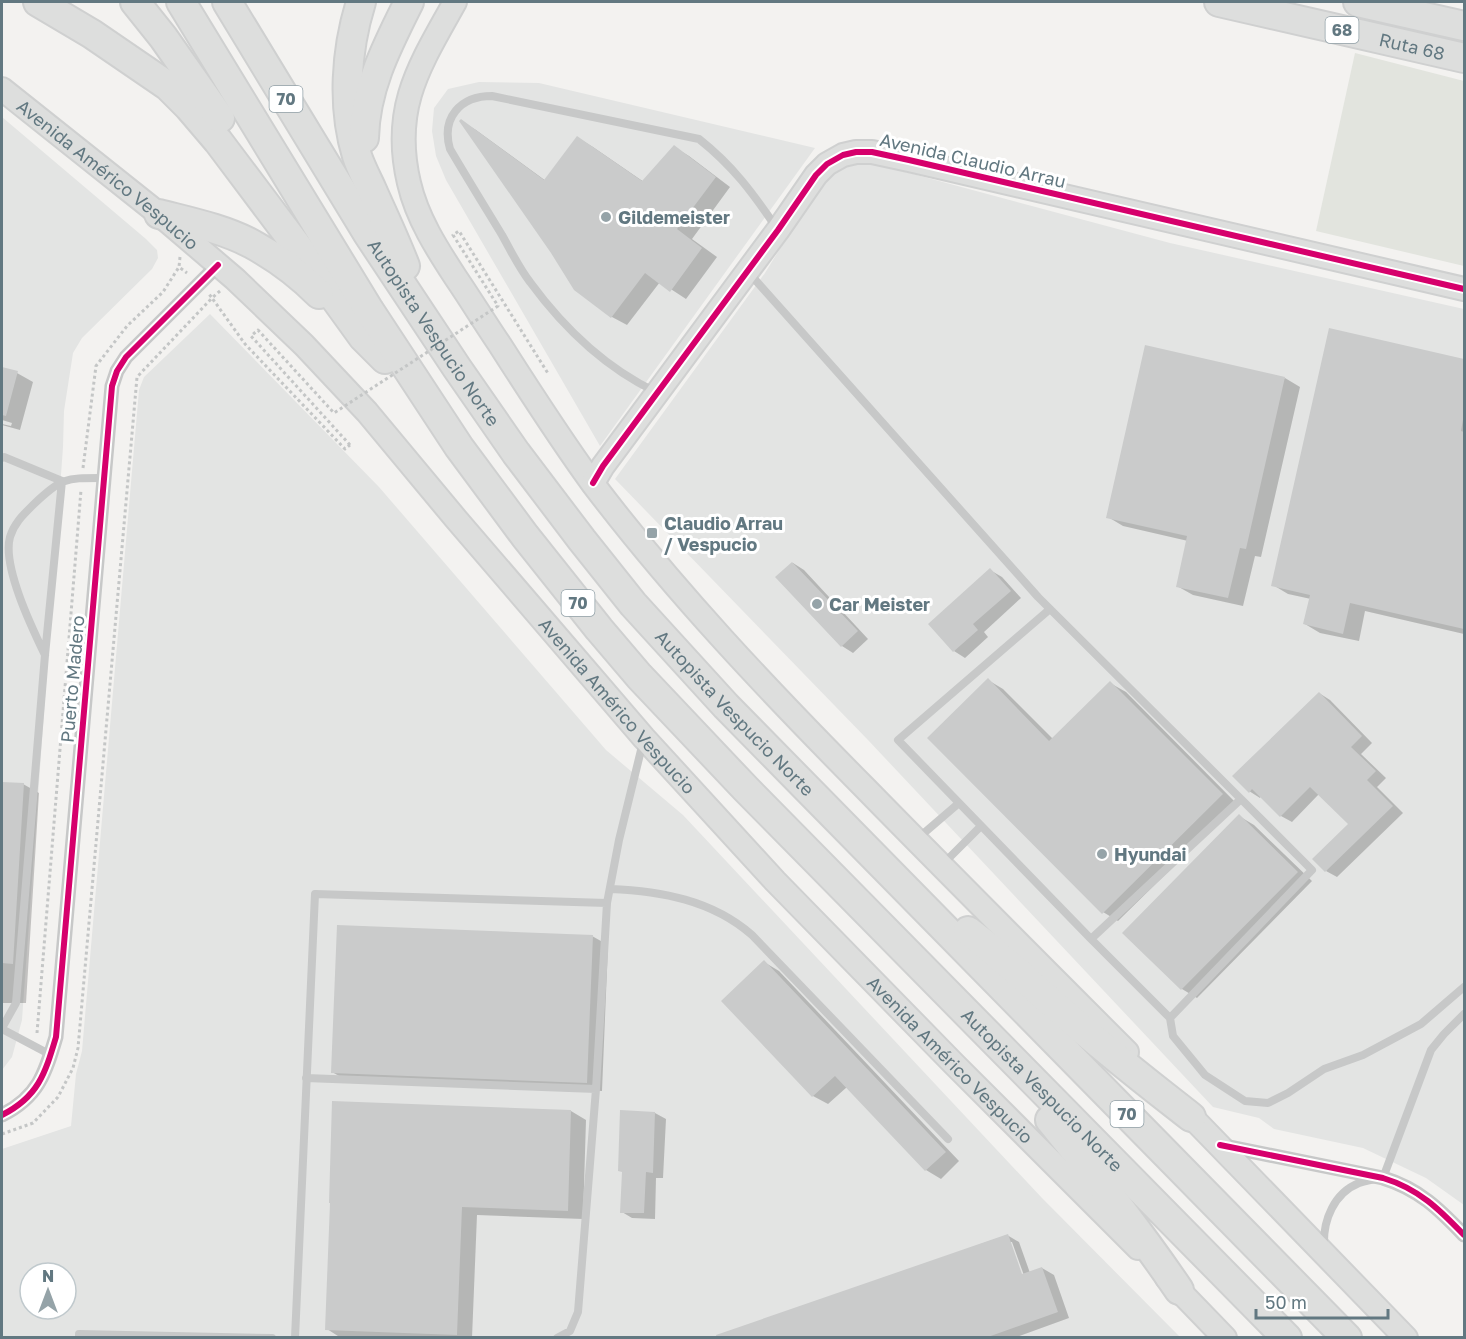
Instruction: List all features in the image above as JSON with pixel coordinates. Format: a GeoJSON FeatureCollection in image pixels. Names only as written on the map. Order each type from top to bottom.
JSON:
{"type":"FeatureCollection","features":[{"type":"Feature","properties":{"kind":"highway"},"geometry":{"type":"LineString","coordinates":[[38,2],[92,34],[168,86],[189,107],[226,150],[363,337]]}},
{"type":"Feature","properties":{"kind":"highway"},"geometry":{"type":"LineString","coordinates":[[135,2],[313,243],[405,377]]}},
{"type":"Feature","properties":{"kind":"highway","name":"Autopista Vespucio Norte"},"geometry":{"type":"LineString","coordinates":[[182,2],[369,310],[459,447],[598,629],[639,676],[746,789],[1287,1338]]}},
{"type":"Feature","properties":{"kind":"highway","name":"Autopista Vespucio Norte"},"geometry":{"type":"LineString","coordinates":[[227,2],[368,234],[430,327],[516,453],[633,604],[726,706],[1347,1338]]}},
{"type":"Feature","properties":{"kind":"highway"},"geometry":{"type":"LineString","coordinates":[[361,2],[348,65],[348,101],[357,156],[430,327]]}},
{"type":"Feature","properties":{"kind":"highway"},"geometry":{"type":"LineString","coordinates":[[371,188],[364,147],[368,101],[378,66],[409,2]]}},
{"type":"Feature","properties":{"kind":"highway","name":"Ruta 68"},"geometry":{"type":"LineString","coordinates":[[1219,2],[1464,58]]}},
{"type":"Feature","properties":{"kind":"highway","name":"Ruta 68"},"geometry":{"type":"LineString","coordinates":[[1358,2],[1464,26]]}},
{"type":"Feature","properties":{"kind":"highway"},"geometry":{"type":"LineString","coordinates":[[159,214],[251,243],[279,260],[309,285],[429,401]]}},
{"type":"Feature","properties":{"kind":"highway"},"geometry":{"type":"LineString","coordinates":[[906,890],[1000,956],[1065,1015],[1191,1117]]}},
{"type":"Feature","properties":{"kind":"highway"},"geometry":{"type":"LineString","coordinates":[[937,981],[1104,1186],[1179,1290]]}},
{"type":"Feature","properties":{"kind":"main road"},"geometry":{"type":"LineString","coordinates":[[455,2],[419,66],[411,88],[404,117],[403,138],[409,183],[421,218],[442,256],[552,426],[593,483],[670,579],[772,694],[1220,1145],[1406,1338]]}},
{"type":"Feature","properties":{"kind":"main road","name":"Avenida Américo Vespucio"},"geometry":{"type":"LineString","coordinates":[[2,89],[159,214],[226,272],[304,345],[367,412],[644,738],[783,890],[1225,1338]]}},
{"type":"Feature","properties":{"kind":"main road","name":"Avenida Claudio Arrau"},"geometry":{"type":"LineString","coordinates":[[593,483],[603,466],[816,176],[826,164],[843,155],[856,152],[872,152],[1464,289]]}},
{"type":"Feature","properties":{"kind":"street","name":"Puerto Madero"},"geometry":{"type":"LineString","coordinates":[[2,1115],[25,1101],[36,1088],[44,1073],[56,1037],[112,386],[117,371],[126,357],[226,272]]}},
{"type":"Feature","properties":{"kind":"street"},"geometry":{"type":"LineString","coordinates":[[1220,1145],[1383,1178],[1401,1184],[1437,1207],[1464,1235]]}},
{"type":"Feature","properties":{"kind":"lane"},"geometry":{"type":"LineString","coordinates":[[657,393],[623,373],[584,342],[558,316],[528,280],[450,149],[447,131],[454,113],[466,101],[492,96],[699,139],[739,175],[778,230]]}},
{"type":"Feature","properties":{"kind":"lane"},"geometry":{"type":"LineString","coordinates":[[747,272],[1038,597],[1312,870],[1170,1018]]}},
{"type":"Feature","properties":{"kind":"lane"},"geometry":{"type":"LineString","coordinates":[[2,458],[62,481]]}},
{"type":"Feature","properties":{"kind":"lane"},"geometry":{"type":"LineString","coordinates":[[45,655],[30,624],[13,575],[9,561],[10,537],[20,518],[51,488],[62,481],[76,478],[104,478]]}},
{"type":"Feature","properties":{"kind":"lane"},"geometry":{"type":"LineString","coordinates":[[51,1055],[2,1028],[16,1003],[62,481]]}},
{"type":"Feature","properties":{"kind":"lane"},"geometry":{"type":"LineString","coordinates":[[1050,609],[898,740],[1170,1018],[1173,1036],[1205,1075],[1245,1101],[1268,1104],[1324,1069],[1363,1055],[1421,1024],[1464,987]]}},
{"type":"Feature","properties":{"kind":"lane"},"geometry":{"type":"LineString","coordinates":[[557,1338],[570,1331],[578,1312],[596,1089],[607,903],[619,840],[644,738]]}},
{"type":"Feature","properties":{"kind":"lane"},"geometry":{"type":"LineString","coordinates":[[1091,939],[1240,799]]}},
{"type":"Feature","properties":{"kind":"lane"},"geometry":{"type":"LineString","coordinates":[[916,840],[958,803]]}},
{"type":"Feature","properties":{"kind":"lane"},"geometry":{"type":"LineString","coordinates":[[941,865],[981,826]]}},
{"type":"Feature","properties":{"kind":"lane"},"geometry":{"type":"LineString","coordinates":[[610,889],[637,890],[684,899],[719,911],[742,926],[948,1139]]}},
{"type":"Feature","properties":{"kind":"lane"},"geometry":{"type":"LineString","coordinates":[[295,1338],[315,894],[607,903]]}},
{"type":"Feature","properties":{"kind":"lane"},"geometry":{"type":"LineString","coordinates":[[1324,1253],[1325,1225],[1332,1207],[1344,1192],[1357,1184],[1383,1178],[1431,1050],[1464,1014]]}},
{"type":"Feature","properties":{"kind":"lane"},"geometry":{"type":"LineString","coordinates":[[306,1078],[596,1089]]}},
{"type":"Feature","properties":{"kind":"lane"},"geometry":{"type":"LineString","coordinates":[[79,1338],[79,1334],[272,1338]]}},
{"type":"Feature","properties":{"kind":"path"},"geometry":{"type":"LineString","coordinates":[[226,272],[212,298],[245,344],[345,449],[350,445],[251,336],[258,330],[334,413],[498,306],[453,235],[459,231],[549,375]]}},
{"type":"Feature","properties":{"kind":"shaded area"},"geometry":{"type":"Polygon","coordinates":[[[1355,53],[1464,81],[1464,266],[1316,231],[1355,53]]]}},
{"type":"Feature","properties":{"kind":"shaded area"},"geometry":{"type":"Polygon","coordinates":[[[479,82],[539,83],[815,148],[600,446],[446,180],[436,156],[432,131],[434,108],[448,89],[479,82]]]}},
{"type":"Feature","properties":{"kind":"shaded area"},"geometry":{"type":"Polygon","coordinates":[[[2,117],[146,239],[157,250],[158,258],[152,269],[82,338],[73,353],[64,411],[22,1020],[12,1057],[2,1070],[2,117]]]}},
{"type":"Feature","properties":{"kind":"shaded area"},"geometry":{"type":"Polygon","coordinates":[[[861,160],[1170,243],[1464,309],[1464,1205],[1426,1178],[1363,1148],[1274,1129],[1259,1118],[1213,1107],[868,740],[615,479],[765,273],[827,172],[861,160]]]}},
{"type":"Feature","properties":{"kind":"shaded area"},"geometry":{"type":"Polygon","coordinates":[[[210,314],[379,487],[606,750],[683,815],[1042,1198],[1180,1337],[2,1337],[2,1149],[71,1126],[76,1074],[82,1051],[139,390],[144,377],[210,314]]]}},
{"type":"Feature","properties":{"kind":"building","name":"Gildemeister"},"geometry":{"type":"Polygon","coordinates":[[[461,119],[544,180],[577,136],[642,181],[674,145],[716,177],[677,229],[702,248],[670,292],[645,273],[611,318],[574,290],[551,253],[459,121],[461,119]]]}},
{"type":"Feature","properties":{"kind":"building"},"geometry":{"type":"Polygon","coordinates":[[[1329,328],[1464,359],[1464,414],[1461,431],[1464,432],[1464,629],[1350,603],[1343,634],[1303,624],[1310,595],[1271,586],[1329,328]]]}},
{"type":"Feature","properties":{"kind":"building"},"geometry":{"type":"Polygon","coordinates":[[[1145,345],[1285,377],[1246,549],[1240,548],[1228,598],[1176,587],[1187,536],[1106,518],[1145,345]]]}},
{"type":"Feature","properties":{"kind":"building"},"geometry":{"type":"Polygon","coordinates":[[[2,367],[18,371],[6,416],[2,415],[2,367]]]}},
{"type":"Feature","properties":{"kind":"building","name":"Car Meister"},"geometry":{"type":"Polygon","coordinates":[[[792,562],[858,631],[841,647],[775,577],[792,562]]]}},
{"type":"Feature","properties":{"kind":"building"},"geometry":{"type":"Polygon","coordinates":[[[990,568],[1011,591],[973,624],[978,630],[953,652],[928,624],[990,568]]]}},
{"type":"Feature","properties":{"kind":"building","name":"Hyundai"},"geometry":{"type":"Polygon","coordinates":[[[988,678],[1049,741],[1110,681],[1223,794],[1102,914],[927,738],[988,678]]]}},
{"type":"Feature","properties":{"kind":"building"},"geometry":{"type":"Polygon","coordinates":[[[1319,692],[1362,736],[1351,747],[1376,771],[1367,780],[1393,806],[1325,872],[1312,859],[1348,824],[1310,787],[1280,817],[1252,789],[1249,793],[1232,776],[1319,692]]]}},
{"type":"Feature","properties":{"kind":"building"},"geometry":{"type":"Polygon","coordinates":[[[2,782],[24,783],[13,964],[2,963],[2,782]]]}},
{"type":"Feature","properties":{"kind":"building"},"geometry":{"type":"Polygon","coordinates":[[[1239,814],[1298,872],[1181,990],[1122,933],[1239,814]]]}},
{"type":"Feature","properties":{"kind":"building"},"geometry":{"type":"Polygon","coordinates":[[[337,925],[593,935],[587,1083],[331,1073],[337,925]]]}},
{"type":"Feature","properties":{"kind":"building"},"geometry":{"type":"Polygon","coordinates":[[[764,960],[946,1152],[925,1171],[835,1076],[812,1097],[721,1001],[764,960]]]}},
{"type":"Feature","properties":{"kind":"building"},"geometry":{"type":"Polygon","coordinates":[[[332,1101],[571,1110],[568,1211],[462,1207],[457,1335],[325,1330],[332,1101]]]}},
{"type":"Feature","properties":{"kind":"building"},"geometry":{"type":"Polygon","coordinates":[[[620,1110],[655,1112],[653,1173],[646,1172],[644,1213],[620,1213],[622,1172],[618,1171],[620,1110]]]}},
{"type":"Feature","properties":{"kind":"building"},"geometry":{"type":"Polygon","coordinates":[[[1008,1234],[1022,1274],[1042,1267],[1058,1312],[985,1338],[717,1338],[716,1335],[1008,1234]]]}},
{"type":"Feature","properties":{"kind":"cycle path"},"geometry":{"type":"LineString","coordinates":[[593,483],[603,466],[778,230],[816,175],[827,164],[843,155],[856,152],[872,152],[909,160],[1464,289]]}},
{"type":"Feature","properties":{"kind":"cycle path"},"geometry":{"type":"LineString","coordinates":[[2,1115],[32,1092],[44,1073],[56,1037],[112,386],[117,371],[126,357],[218,265]]}},
{"type":"Feature","properties":{"kind":"cycle path"},"geometry":{"type":"LineString","coordinates":[[1220,1145],[1383,1178],[1407,1188],[1428,1201],[1464,1235]]}},
{"type":"Feature","properties":{"kind":"place","name":"Gildemeister"},"geometry":{"type":"Point","coordinates":[606,217]}},
{"type":"Feature","properties":{"kind":"place","name":"Claudio Arrau / Vespucio"},"geometry":{"type":"Point","coordinates":[652,533]}},
{"type":"Feature","properties":{"kind":"place","name":"Car Meister"},"geometry":{"type":"Point","coordinates":[817,604]}},
{"type":"Feature","properties":{"kind":"place","name":"Hyundai"},"geometry":{"type":"Point","coordinates":[1102,854]}}]}
